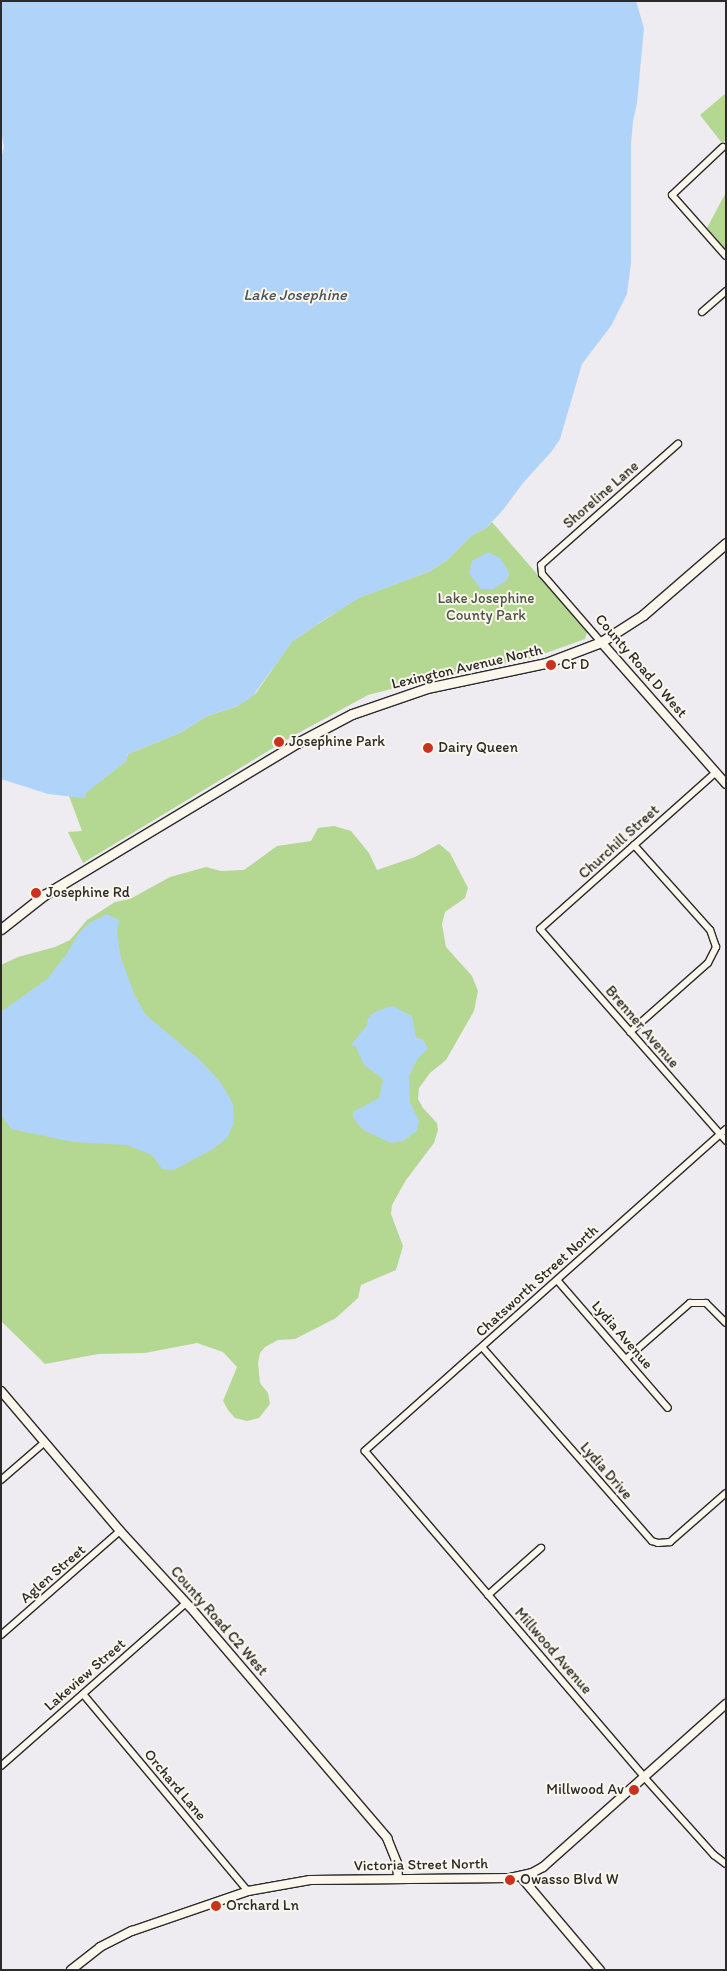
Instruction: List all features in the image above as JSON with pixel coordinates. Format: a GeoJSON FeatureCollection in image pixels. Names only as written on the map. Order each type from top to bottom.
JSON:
{"type":"FeatureCollection","features":[{"type":"Feature","properties":{"kind":"main road","name":"Lexington Avenue North"},"geometry":{"type":"LineString","coordinates":[[1,929],[44,895],[297,743],[352,714],[427,688],[539,665],[601,642],[643,615],[726,543]]}},
{"type":"Feature","properties":{"kind":"street"},"geometry":{"type":"LineString","coordinates":[[723,147],[672,195],[726,256]]}},
{"type":"Feature","properties":{"kind":"street"},"geometry":{"type":"LineString","coordinates":[[702,312],[726,291]]}},
{"type":"Feature","properties":{"kind":"street","name":"Shoreline Lane"},"geometry":{"type":"LineString","coordinates":[[541,565],[678,444]]}},
{"type":"Feature","properties":{"kind":"street","name":"County Road D West"},"geometry":{"type":"LineString","coordinates":[[541,565],[542,574],[726,784]]}},
{"type":"Feature","properties":{"kind":"street","name":"Churchill Street"},"geometry":{"type":"LineString","coordinates":[[540,929],[716,773]]}},
{"type":"Feature","properties":{"kind":"street"},"geometry":{"type":"LineString","coordinates":[[630,1032],[708,963],[716,947],[710,930],[634,845]]}},
{"type":"Feature","properties":{"kind":"street","name":"Brenner Avenue"},"geometry":{"type":"LineString","coordinates":[[540,929],[726,1141]]}},
{"type":"Feature","properties":{"kind":"street","name":"Chatsworth Street North"},"geometry":{"type":"LineString","coordinates":[[365,1451],[726,1129]]}},
{"type":"Feature","properties":{"kind":"street","name":"Lydia Avenue"},"geometry":{"type":"LineString","coordinates":[[557,1280],[668,1408]]}},
{"type":"Feature","properties":{"kind":"street"},"geometry":{"type":"LineString","coordinates":[[626,1359],[690,1303],[706,1303],[726,1323]]}},
{"type":"Feature","properties":{"kind":"street","name":"Lydia Drive"},"geometry":{"type":"LineString","coordinates":[[482,1347],[652,1541],[658,1543],[670,1542],[726,1493]]}},
{"type":"Feature","properties":{"kind":"street","name":"County Road C2 West"},"geometry":{"type":"LineString","coordinates":[[1,1391],[387,1838],[397,1863],[398,1878]]}},
{"type":"Feature","properties":{"kind":"street"},"geometry":{"type":"LineString","coordinates":[[1,1480],[45,1442]]}},
{"type":"Feature","properties":{"kind":"street","name":"Millwood Avenue"},"geometry":{"type":"LineString","coordinates":[[365,1451],[644,1777],[714,1855],[726,1864]]}},
{"type":"Feature","properties":{"kind":"street","name":"Aglen Street"},"geometry":{"type":"LineString","coordinates":[[1,1635],[120,1531]]}},
{"type":"Feature","properties":{"kind":"street"},"geometry":{"type":"LineString","coordinates":[[488,1595],[540,1548]]}},
{"type":"Feature","properties":{"kind":"street","name":"Lakeview Street"},"geometry":{"type":"LineString","coordinates":[[1,1766],[186,1603]]}},
{"type":"Feature","properties":{"kind":"street","name":"Orchard Lane"},"geometry":{"type":"LineString","coordinates":[[83,1694],[248,1891]]}},
{"type":"Feature","properties":{"kind":"street","name":"Victoria Street North"},"geometry":{"type":"LineString","coordinates":[[71,1970],[100,1947],[132,1931],[248,1891],[310,1880],[521,1877],[544,1867],[726,1704]]}},
{"type":"Feature","properties":{"kind":"street"},"geometry":{"type":"LineString","coordinates":[[521,1877],[600,1970]]}},
{"type":"Feature","properties":{"kind":"green space"},"geometry":{"type":"Polygon","coordinates":[[[726,93],[726,140],[722,143],[700,115],[726,93]]]}},
{"type":"Feature","properties":{"kind":"green space"},"geometry":{"type":"Polygon","coordinates":[[[726,194],[726,250],[707,228],[726,194]]]}},
{"type":"Feature","properties":{"kind":"green space","name":"Lake Josephine County Park"},"geometry":{"type":"Polygon","coordinates":[[[492,522],[587,632],[585,639],[532,658],[450,674],[368,695],[293,736],[83,863],[68,832],[82,831],[69,796],[85,793],[126,761],[128,754],[182,732],[207,716],[238,706],[256,693],[292,641],[358,598],[428,572],[447,560],[472,535],[486,528],[492,522]]]}},
{"type":"Feature","properties":{"kind":"green space"},"geometry":{"type":"Polygon","coordinates":[[[334,826],[351,831],[369,853],[377,870],[415,857],[439,844],[450,853],[468,888],[465,898],[445,912],[442,924],[446,947],[472,976],[478,991],[474,1011],[446,1060],[430,1073],[419,1088],[418,1099],[423,1108],[437,1123],[438,1130],[434,1143],[406,1180],[392,1205],[391,1214],[403,1246],[396,1270],[361,1285],[358,1298],[336,1318],[295,1339],[278,1340],[265,1347],[260,1353],[258,1363],[260,1383],[268,1393],[270,1404],[259,1418],[247,1421],[235,1418],[228,1410],[223,1401],[237,1367],[223,1352],[197,1343],[145,1353],[98,1354],[45,1364],[1,1321],[1,965],[18,957],[55,947],[70,940],[87,920],[115,902],[130,899],[170,877],[206,867],[221,871],[244,870],[277,846],[311,841],[318,828],[334,826]]]}},
{"type":"Feature","properties":{"kind":"water","name":"Lake Josephine"},"geometry":{"type":"Polygon","coordinates":[[[1,1],[636,1],[644,28],[631,145],[631,263],[627,294],[611,326],[582,364],[560,439],[552,451],[486,528],[472,535],[447,560],[428,572],[359,598],[322,621],[292,642],[252,697],[238,706],[207,716],[182,732],[128,754],[126,761],[86,793],[86,797],[83,798],[48,794],[1,779],[1,158],[4,147],[1,130],[1,1]]]}},
{"type":"Feature","properties":{"kind":"water"},"geometry":{"type":"Polygon","coordinates":[[[488,552],[500,558],[508,570],[509,576],[505,582],[493,589],[481,589],[469,574],[472,561],[488,552]]]}},
{"type":"Feature","properties":{"kind":"water"},"geometry":{"type":"Polygon","coordinates":[[[107,914],[119,920],[117,933],[121,958],[135,996],[146,1015],[201,1061],[221,1083],[233,1104],[234,1123],[227,1138],[213,1149],[174,1170],[162,1169],[152,1155],[127,1145],[73,1142],[11,1129],[1,1115],[1,1012],[47,979],[66,955],[79,933],[89,923],[107,914]]]}},
{"type":"Feature","properties":{"kind":"water"},"geometry":{"type":"Polygon","coordinates":[[[392,1006],[412,1016],[416,1038],[423,1039],[428,1049],[418,1058],[409,1076],[410,1102],[419,1121],[417,1131],[403,1141],[391,1143],[363,1130],[353,1118],[353,1112],[379,1098],[383,1079],[364,1065],[356,1047],[351,1045],[367,1025],[368,1018],[374,1012],[392,1006]]]}},
{"type":"Feature","properties":{"kind":"place","name":"Cr D"},"geometry":{"type":"Point","coordinates":[551,665]}},
{"type":"Feature","properties":{"kind":"place","name":"Josephine Park"},"geometry":{"type":"Point","coordinates":[279,742]}},
{"type":"Feature","properties":{"kind":"place","name":"Dairy Queen"},"geometry":{"type":"Point","coordinates":[428,748]}},
{"type":"Feature","properties":{"kind":"place","name":"Josephine Rd"},"geometry":{"type":"Point","coordinates":[36,893]}},
{"type":"Feature","properties":{"kind":"place","name":"Millwood Av"},"geometry":{"type":"Point","coordinates":[634,1790]}},
{"type":"Feature","properties":{"kind":"place","name":"Owasso Blvd W"},"geometry":{"type":"Point","coordinates":[510,1880]}},
{"type":"Feature","properties":{"kind":"place","name":"Orchard Ln"},"geometry":{"type":"Point","coordinates":[216,1906]}}]}
